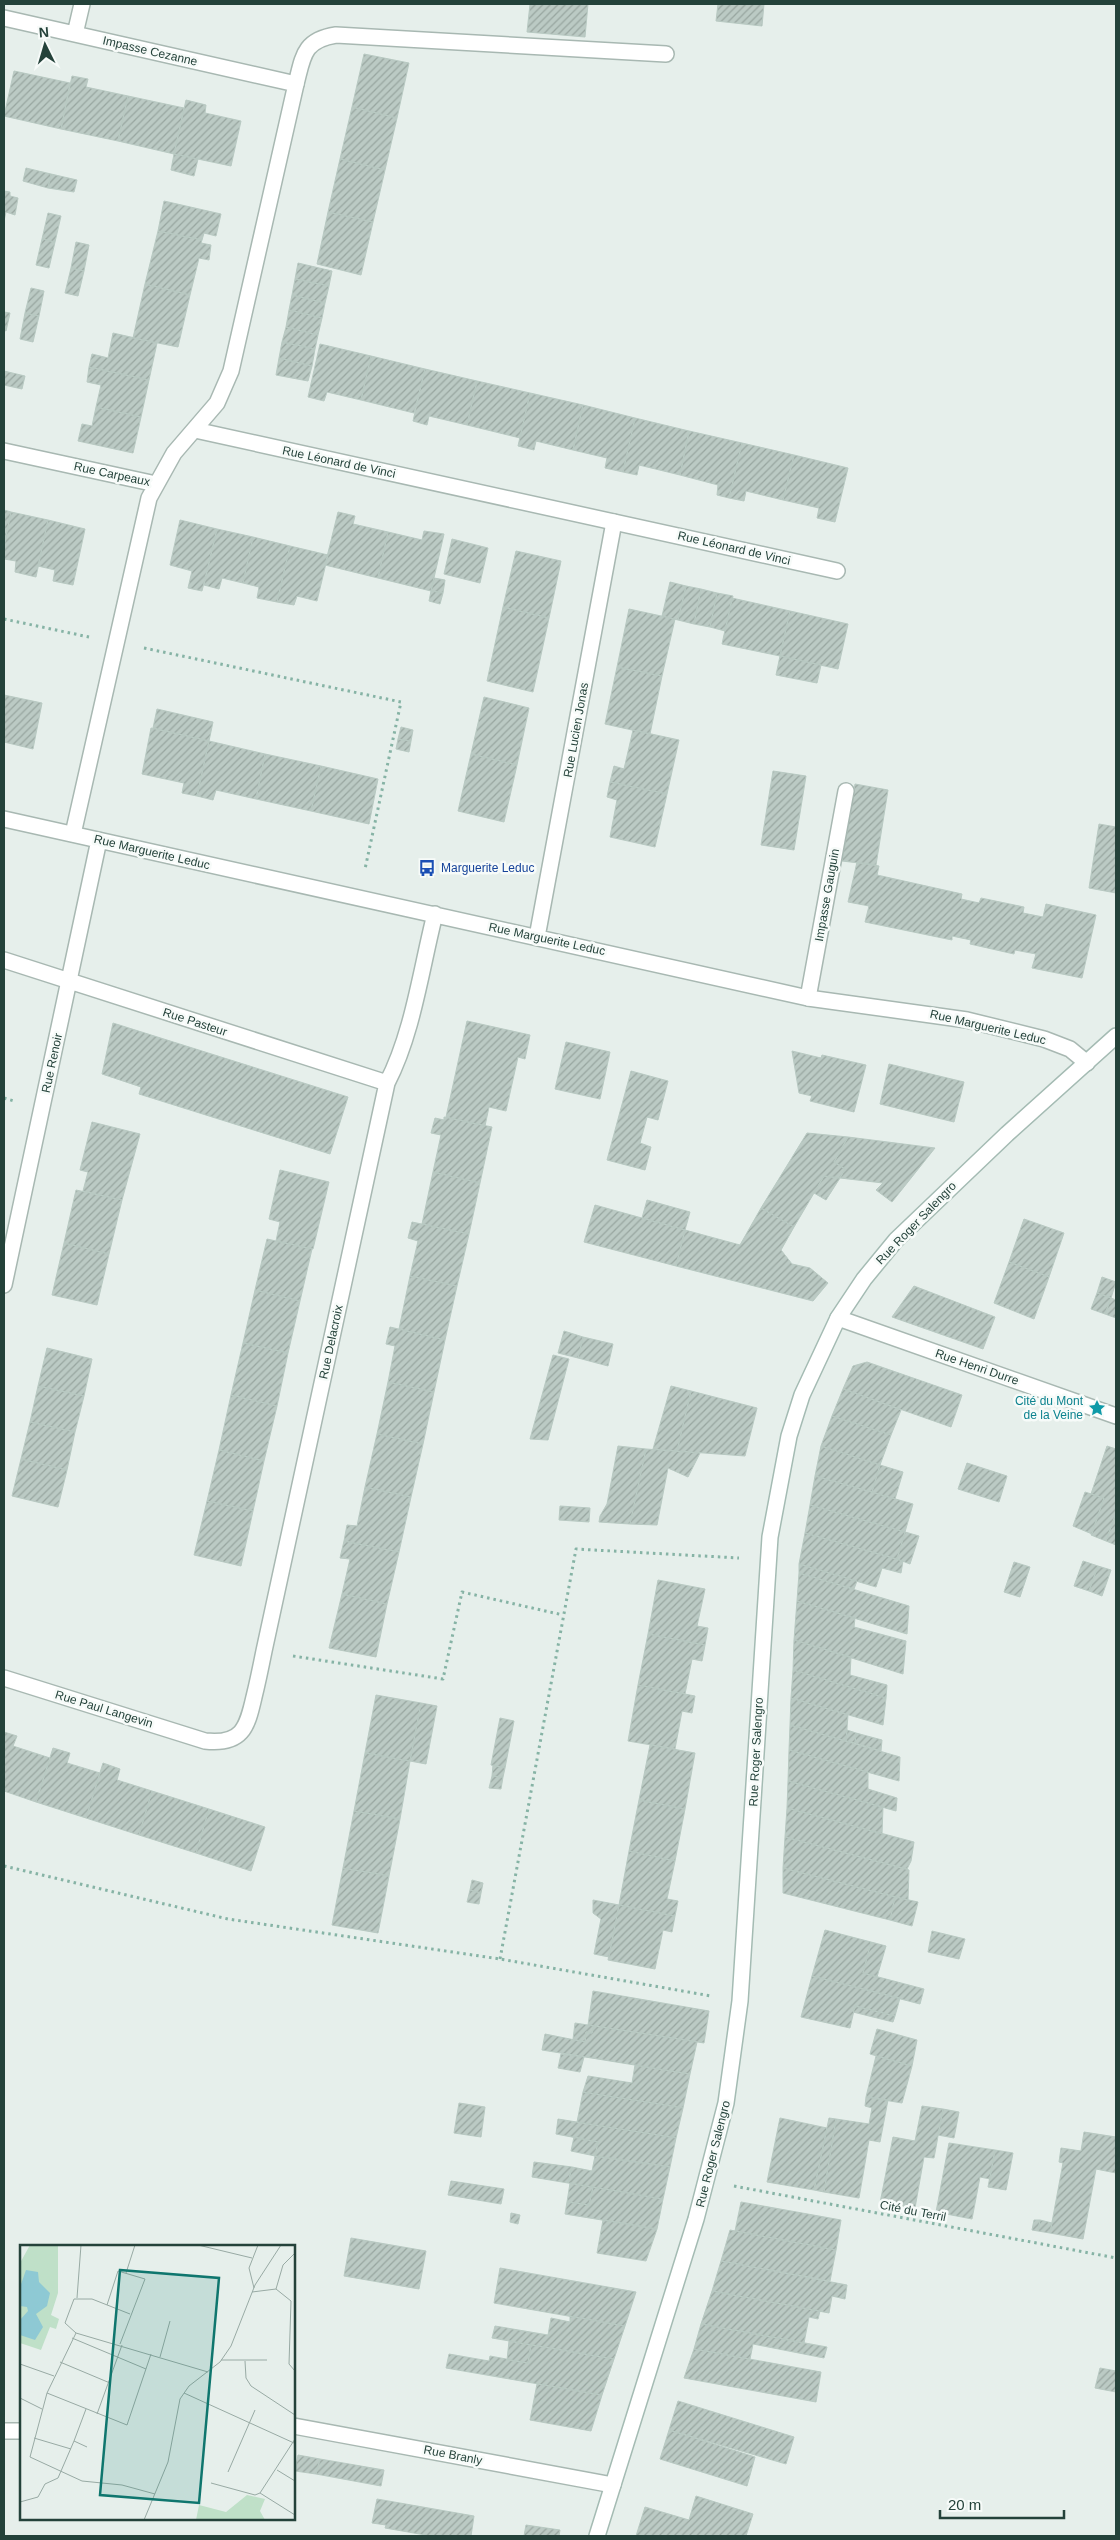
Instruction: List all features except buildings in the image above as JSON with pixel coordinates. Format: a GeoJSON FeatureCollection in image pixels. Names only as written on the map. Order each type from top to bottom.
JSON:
{"type":"FeatureCollection","features":[{"type":"Feature","properties":{"kind":"street"},"geometry":{"type":"LineString","coordinates":[[75,34],[82,4]]}},
{"type":"Feature","properties":{"kind":"street","name":"Impasse Cezanne"},"geometry":{"type":"LineString","coordinates":[[4,18],[296,84]]}},
{"type":"Feature","properties":{"kind":"street"},"geometry":{"type":"LineString","coordinates":[[195,430],[217,403],[232,371],[296,84],[303,57],[308,48],[324,37],[336,35],[666,54]]}},
{"type":"Feature","properties":{"kind":"street","name":"Rue Carpeaux"},"geometry":{"type":"LineString","coordinates":[[4,451],[156,484],[174,453],[195,430]]}},
{"type":"Feature","properties":{"kind":"street","name":"Rue Léonard de Vinci"},"geometry":{"type":"LineString","coordinates":[[195,430],[837,571]]}},
{"type":"Feature","properties":{"kind":"street"},"geometry":{"type":"LineString","coordinates":[[73,834],[146,511],[156,484]]}},
{"type":"Feature","properties":{"kind":"street","name":"Rue Lucien Jonas"},"geometry":{"type":"LineString","coordinates":[[537,937],[614,522]]}},
{"type":"Feature","properties":{"kind":"street","name":"Impasse Gauguin"},"geometry":{"type":"LineString","coordinates":[[808,998],[846,791]]}},
{"type":"Feature","properties":{"kind":"street","name":"Rue Marguerite Leduc"},"geometry":{"type":"LineString","coordinates":[[4,819],[808,998],[942,1016],[1028,1034],[1070,1050],[1087,1062]]}},
{"type":"Feature","properties":{"kind":"street","name":"Rue Renoir"},"geometry":{"type":"LineString","coordinates":[[4,1281],[99,840]]}},
{"type":"Feature","properties":{"kind":"street","name":"Rue Delacroix"},"geometry":{"type":"LineString","coordinates":[[205,1741],[224,1741],[234,1738],[246,1727],[386,1083],[402,1046],[434,914]]}},
{"type":"Feature","properties":{"kind":"street","name":"Rue Pasteur"},"geometry":{"type":"LineString","coordinates":[[4,960],[386,1083]]}},
{"type":"Feature","properties":{"kind":"street","name":"Rue Roger Salengro"},"geometry":{"type":"LineString","coordinates":[[596,2536],[707,2181],[726,2103],[740,2001],[768,1560],[773,1515],[789,1436],[802,1395],[838,1318],[864,1279],[901,1235],[1007,1134],[1116,1036]]}},
{"type":"Feature","properties":{"kind":"street","name":"Rue Henri Durre"},"geometry":{"type":"LineString","coordinates":[[838,1318],[1116,1416]]}},
{"type":"Feature","properties":{"kind":"street","name":"Rue Paul Langevin"},"geometry":{"type":"LineString","coordinates":[[4,1678],[205,1741]]}},
{"type":"Feature","properties":{"kind":"street","name":"Rue Branly"},"geometry":{"type":"LineString","coordinates":[[295,2426],[613,2485]]}},
{"type":"Feature","properties":{"kind":"street"},"geometry":{"type":"LineString","coordinates":[[4,2431],[20,2431]]}},
{"type":"Feature","properties":{"kind":"path"},"geometry":{"type":"LineString","coordinates":[[4,619],[401,702],[359,898]]}},
{"type":"Feature","properties":{"kind":"path"},"geometry":{"type":"LineString","coordinates":[[500,1959],[576,1549],[768,1560]]}},
{"type":"Feature","properties":{"kind":"path"},"geometry":{"type":"LineString","coordinates":[[264,1651],[443,1679],[462,1592],[563,1615]]}},
{"type":"Feature","properties":{"kind":"path"},"geometry":{"type":"LineString","coordinates":[[4,1866],[228,1919],[500,1959],[740,2001]]}},
{"type":"Feature","properties":{"kind":"path","name":"Cité du Terril"},"geometry":{"type":"LineString","coordinates":[[707,2181],[1116,2258]]}},
{"type":"Feature","properties":{"kind":"place","name":"Marguerite Leduc"},"geometry":{"type":"Point","coordinates":[427,868]}},
{"type":"Feature","properties":{"kind":"place","name":"Cité du Mont de la Veine"},"geometry":{"type":"Point","coordinates":[1097,1408]}}]}
